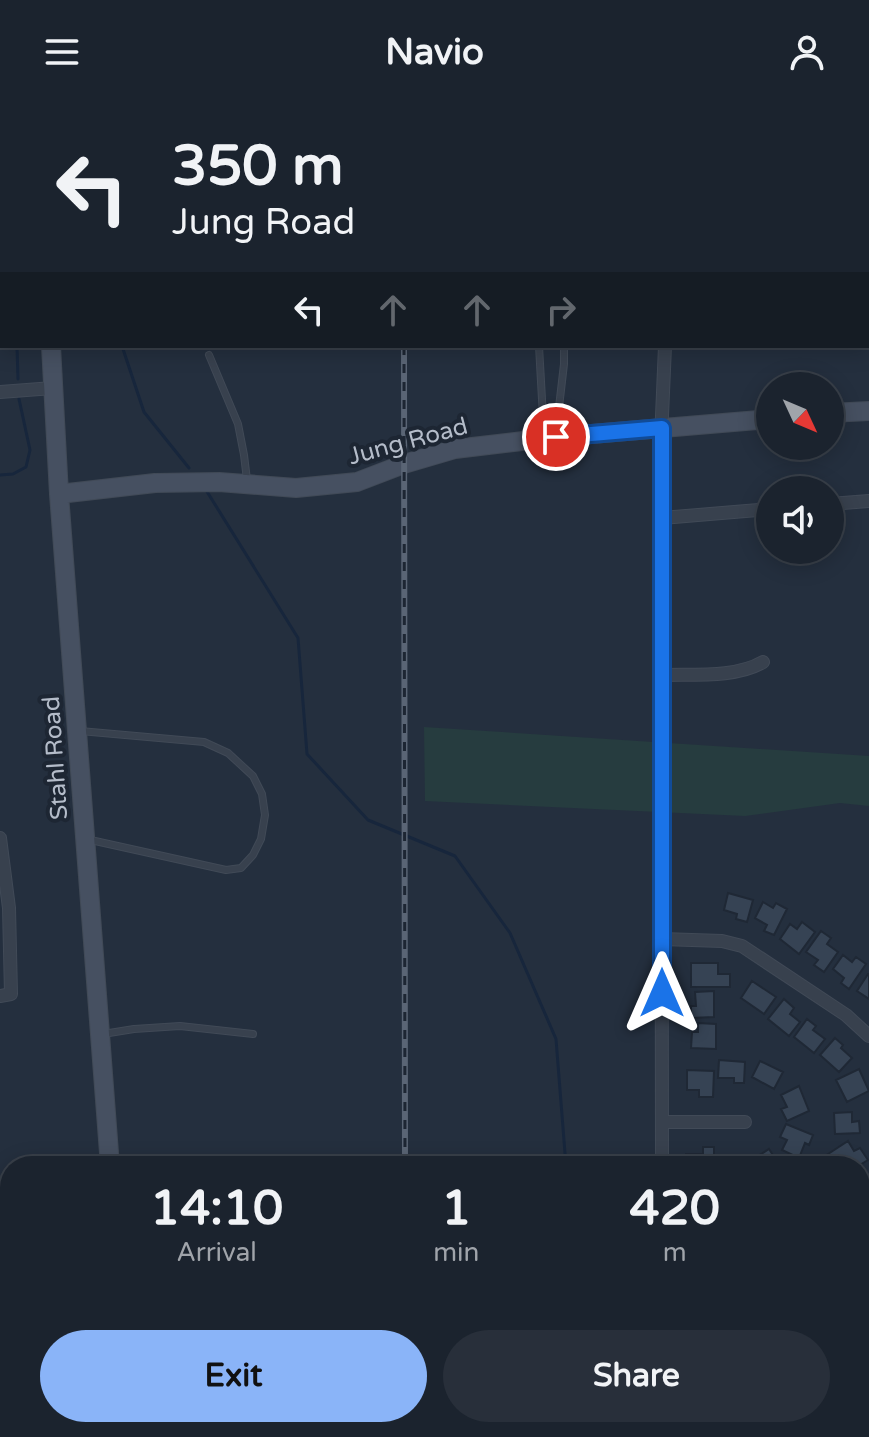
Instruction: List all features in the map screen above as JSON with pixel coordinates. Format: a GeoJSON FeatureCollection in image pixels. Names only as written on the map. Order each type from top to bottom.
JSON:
{"type":"FeatureCollection","features":[{"type":"Feature","properties":{"kind":"street","name":"Stahl Road"},"geometry":{"type":"LineString","coordinates":[[51,348],[59,494],[109,1156]]}},
{"type":"Feature","properties":{"kind":"street"},"geometry":{"type":"LineString","coordinates":[[662,1156],[662,428],[665,348]]}},
{"type":"Feature","properties":{"kind":"street"},"geometry":{"type":"LineString","coordinates":[[0,392],[53,388]]}},
{"type":"Feature","properties":{"kind":"street"},"geometry":{"type":"LineString","coordinates":[[844,412],[869,411]]}},
{"type":"Feature","properties":{"kind":"street","name":"Jung Road"},"geometry":{"type":"LineString","coordinates":[[59,494],[155,483],[219,482],[296,488],[357,482],[445,452],[550,438],[756,420]]}},
{"type":"Feature","properties":{"kind":"street"},"geometry":{"type":"LineString","coordinates":[[844,503],[869,501]]}},
{"type":"Feature","properties":{"kind":"street"},"geometry":{"type":"LineString","coordinates":[[662,518],[756,510]]}},
{"type":"Feature","properties":{"kind":"street"},"geometry":{"type":"LineString","coordinates":[[662,675],[737,672],[763,662]]}},
{"type":"Feature","properties":{"kind":"street"},"geometry":{"type":"LineString","coordinates":[[0,838],[9,908],[11,994],[0,996]]}},
{"type":"Feature","properties":{"kind":"street"},"geometry":{"type":"LineString","coordinates":[[662,939],[712,940],[742,946],[846,1015],[869,1036]]}},
{"type":"Feature","properties":{"kind":"street"},"geometry":{"type":"LineString","coordinates":[[662,1122],[745,1122]]}},
{"type":"Feature","properties":{"kind":"lane"},"geometry":{"type":"LineString","coordinates":[[539,348],[550,438]]}},
{"type":"Feature","properties":{"kind":"lane"},"geometry":{"type":"LineString","coordinates":[[550,438],[564,364],[564,348]]}},
{"type":"Feature","properties":{"kind":"lane"},"geometry":{"type":"LineString","coordinates":[[209,355],[238,424],[247,484]]}},
{"type":"Feature","properties":{"kind":"lane"},"geometry":{"type":"LineString","coordinates":[[77,730],[204,742],[228,753],[253,776],[262,794],[265,815],[261,839],[253,855],[241,868],[226,870],[85,839]]}},
{"type":"Feature","properties":{"kind":"lane"},"geometry":{"type":"LineString","coordinates":[[100,1035],[180,1026],[253,1034]]}},
{"type":"Feature","properties":{"kind":"green space"},"geometry":{"type":"Polygon","coordinates":[[[424,727],[869,756],[869,806],[840,803],[745,816],[425,801],[424,727]]]}},
{"type":"Feature","properties":{"kind":"building"},"geometry":{"type":"Polygon","coordinates":[[[728,893],[753,900],[747,922],[736,919],[737,914],[724,910],[728,893]]]}},
{"type":"Feature","properties":{"kind":"building"},"geometry":{"type":"Polygon","coordinates":[[[763,902],[773,908],[776,903],[787,909],[774,935],[764,931],[767,925],[755,918],[763,902]]]}},
{"type":"Feature","properties":{"kind":"building"},"geometry":{"type":"Polygon","coordinates":[[[802,922],[815,932],[799,954],[780,939],[790,924],[797,929],[802,922]]]}},
{"type":"Feature","properties":{"kind":"building"},"geometry":{"type":"Polygon","coordinates":[[[821,931],[831,938],[827,944],[838,952],[824,972],[814,965],[818,960],[806,952],[821,931]]]}},
{"type":"Feature","properties":{"kind":"building"},"geometry":{"type":"Polygon","coordinates":[[[843,955],[852,962],[856,957],[866,964],[849,989],[841,983],[844,978],[833,969],[843,955]]]}},
{"type":"Feature","properties":{"kind":"building"},"geometry":{"type":"Polygon","coordinates":[[[691,963],[718,963],[718,974],[730,974],[730,987],[691,987],[691,963]]]}},
{"type":"Feature","properties":{"kind":"building"},"geometry":{"type":"Polygon","coordinates":[[[869,974],[869,999],[857,991],[869,974]]]}},
{"type":"Feature","properties":{"kind":"building"},"geometry":{"type":"Polygon","coordinates":[[[752,981],[776,997],[764,1014],[741,998],[752,981]]]}},
{"type":"Feature","properties":{"kind":"building"},"geometry":{"type":"Polygon","coordinates":[[[714,991],[714,1017],[691,1018],[691,1006],[696,1006],[695,992],[714,991]]]}},
{"type":"Feature","properties":{"kind":"building"},"geometry":{"type":"Polygon","coordinates":[[[784,999],[794,1008],[790,1014],[800,1022],[789,1036],[768,1019],[784,999]]]}},
{"type":"Feature","properties":{"kind":"building"},"geometry":{"type":"Polygon","coordinates":[[[807,1019],[816,1026],[813,1030],[825,1039],[814,1053],[794,1037],[807,1019]]]}},
{"type":"Feature","properties":{"kind":"building"},"geometry":{"type":"Polygon","coordinates":[[[698,1023],[716,1024],[716,1049],[691,1048],[692,1032],[698,1032],[698,1023]]]}},
{"type":"Feature","properties":{"kind":"building"},"geometry":{"type":"Polygon","coordinates":[[[835,1038],[852,1058],[839,1072],[820,1055],[835,1038]]]}},
{"type":"Feature","properties":{"kind":"building"},"geometry":{"type":"Polygon","coordinates":[[[719,1060],[745,1062],[744,1083],[734,1083],[734,1078],[718,1078],[719,1060]]]}},
{"type":"Feature","properties":{"kind":"building"},"geometry":{"type":"Polygon","coordinates":[[[760,1061],[783,1072],[774,1089],[752,1077],[760,1061]]]}},
{"type":"Feature","properties":{"kind":"building"},"geometry":{"type":"Polygon","coordinates":[[[859,1069],[869,1091],[847,1102],[836,1080],[859,1069]]]}},
{"type":"Feature","properties":{"kind":"building"},"geometry":{"type":"Polygon","coordinates":[[[687,1070],[714,1071],[713,1097],[699,1097],[699,1090],[687,1090],[687,1070]]]}},
{"type":"Feature","properties":{"kind":"building"},"geometry":{"type":"Polygon","coordinates":[[[799,1086],[809,1111],[787,1121],[781,1109],[787,1107],[781,1095],[799,1086]]]}},
{"type":"Feature","properties":{"kind":"building"},"geometry":{"type":"Polygon","coordinates":[[[852,1112],[852,1122],[859,1121],[860,1133],[835,1134],[834,1113],[852,1112]]]}},
{"type":"Feature","properties":{"kind":"building"},"geometry":{"type":"Polygon","coordinates":[[[786,1124],[813,1135],[809,1145],[805,1143],[800,1156],[782,1150],[787,1140],[780,1137],[786,1124]]]}},
{"type":"Feature","properties":{"kind":"building"},"geometry":{"type":"Polygon","coordinates":[[[848,1141],[854,1151],[860,1148],[865,1156],[825,1156],[848,1141]]]}},
{"type":"Feature","properties":{"kind":"building"},"geometry":{"type":"Polygon","coordinates":[[[703,1147],[714,1147],[714,1156],[686,1156],[686,1154],[703,1154],[703,1147]]]}},
{"type":"Feature","properties":{"kind":"building"},"geometry":{"type":"Polygon","coordinates":[[[769,1149],[774,1156],[758,1156],[769,1149]]]}},
{"type":"Feature","properties":{"kind":"waterway"},"geometry":{"type":"LineString","coordinates":[[17,348],[18,379]]}},
{"type":"Feature","properties":{"kind":"waterway"},"geometry":{"type":"LineString","coordinates":[[123,348],[144,412],[189,468]]}},
{"type":"Feature","properties":{"kind":"waterway"},"geometry":{"type":"LineString","coordinates":[[0,475],[13,474],[26,467],[30,450],[19,399]]}},
{"type":"Feature","properties":{"kind":"waterway"},"geometry":{"type":"LineString","coordinates":[[206,490],[298,638],[307,754],[368,820],[455,856],[510,933],[556,1039],[565,1156]]}},
{"type":"Feature","properties":{"kind":"railway"},"geometry":{"type":"LineString","coordinates":[[404,348],[405,1156]]}},
{"type":"Feature","properties":{"kind":"route"},"geometry":{"type":"LineString","coordinates":[[556,437],[662,428],[662,993]]}}]}
